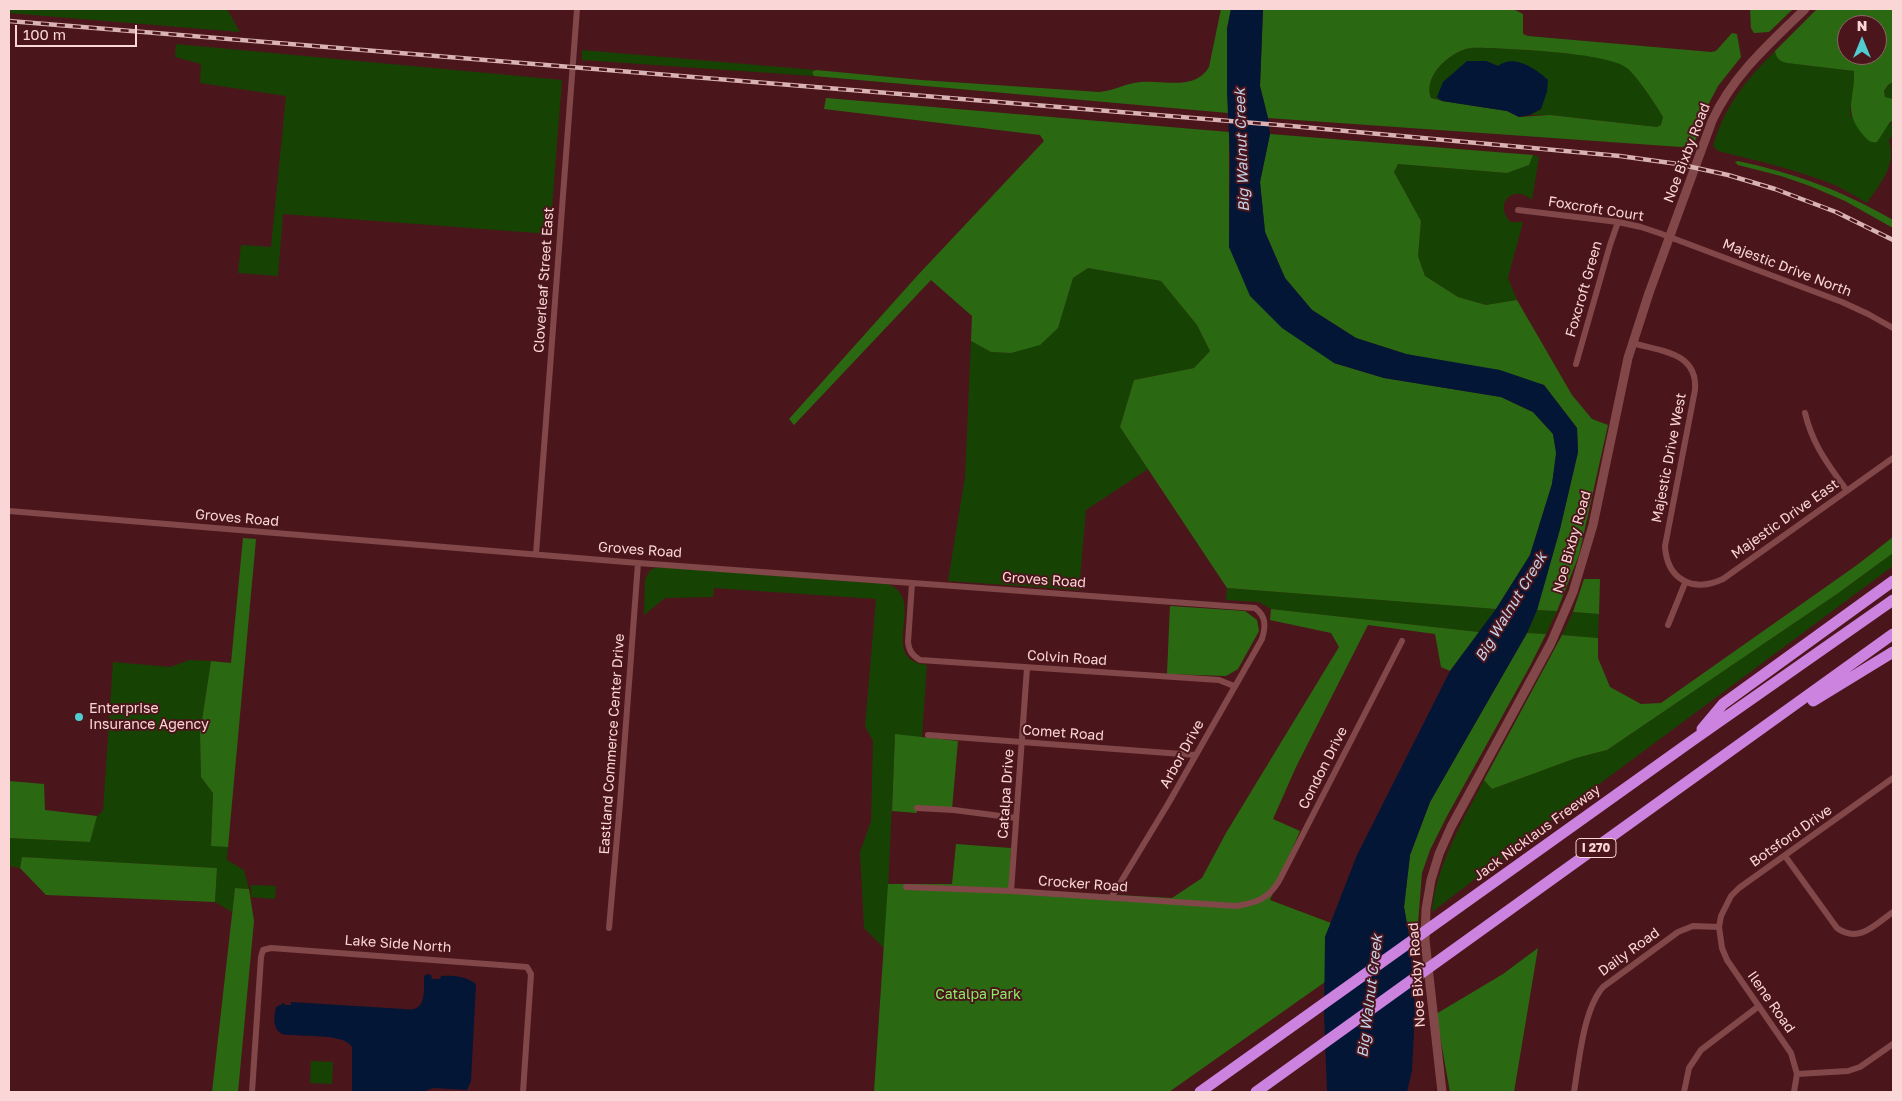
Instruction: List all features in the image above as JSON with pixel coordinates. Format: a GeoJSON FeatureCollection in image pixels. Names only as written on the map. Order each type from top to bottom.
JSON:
{"type":"FeatureCollection","features":[{"type":"Feature","properties":{"kind":"highway"},"geometry":{"type":"LineString","coordinates":[[1693,740],[1722,704],[1893,581]]}},
{"type":"Feature","properties":{"kind":"highway","name":"Jack Nicklaus Freeway"},"geometry":{"type":"LineString","coordinates":[[1200,1092],[1693,740],[1893,600]]}},
{"type":"Feature","properties":{"kind":"highway","name":"I 270"},"geometry":{"type":"LineString","coordinates":[[1256,1092],[1893,634]]}},
{"type":"Feature","properties":{"kind":"highway"},"geometry":{"type":"LineString","coordinates":[[1737,748],[1893,652]]}},
{"type":"Feature","properties":{"kind":"street","name":"Cloverleaf Street East"},"geometry":{"type":"LineString","coordinates":[[536,554],[576,9]]}},
{"type":"Feature","properties":{"kind":"street","name":"Noe Bixby Road"},"geometry":{"type":"LineString","coordinates":[[1442,1092],[1425,940],[1426,909],[1431,880],[1439,854],[1451,827],[1551,643],[1573,592],[1593,525],[1632,344],[1649,292],[1718,108],[1732,85],[1758,56],[1806,9]]}},
{"type":"Feature","properties":{"kind":"street","name":"Foxcroft Court"},"geometry":{"type":"LineString","coordinates":[[1518,210],[1618,222],[1670,237]]}},
{"type":"Feature","properties":{"kind":"street","name":"Foxcroft Green"},"geometry":{"type":"LineString","coordinates":[[1576,364],[1618,222]]}},
{"type":"Feature","properties":{"kind":"street","name":"Majestic Drive North"},"geometry":{"type":"LineString","coordinates":[[1670,237],[1842,302],[1893,328]]}},
{"type":"Feature","properties":{"kind":"street","name":"Majestic Drive West"},"geometry":{"type":"LineString","coordinates":[[1632,344],[1683,358],[1692,368],[1695,376],[1696,390],[1665,546],[1665,556],[1672,571],[1685,582]]}},
{"type":"Feature","properties":{"kind":"street"},"geometry":{"type":"LineString","coordinates":[[1805,413],[1810,433],[1819,452],[1847,491]]}},
{"type":"Feature","properties":{"kind":"street","name":"Majestic Drive East"},"geometry":{"type":"LineString","coordinates":[[1685,582],[1705,585],[1723,579],[1893,458]]}},
{"type":"Feature","properties":{"kind":"street","name":"Groves Road"},"geometry":{"type":"LineString","coordinates":[[9,511],[638,563],[1250,606],[1260,611],[1265,619]]}},
{"type":"Feature","properties":{"kind":"street","name":"Eastland Commerce Center Drive"},"geometry":{"type":"LineString","coordinates":[[609,928],[638,563]]}},
{"type":"Feature","properties":{"kind":"street"},"geometry":{"type":"LineString","coordinates":[[1668,625],[1685,582]]}},
{"type":"Feature","properties":{"kind":"street","name":"Colvin Road"},"geometry":{"type":"LineString","coordinates":[[912,583],[908,642],[909,650],[913,656],[920,660],[1219,680],[1234,686]]}},
{"type":"Feature","properties":{"kind":"street","name":"Arbor Drive"},"geometry":{"type":"LineString","coordinates":[[1111,898],[1262,639],[1265,619]]}},
{"type":"Feature","properties":{"kind":"street","name":"Condon Drive"},"geometry":{"type":"LineString","coordinates":[[1259,902],[1271,893],[1279,881],[1402,641]]}},
{"type":"Feature","properties":{"kind":"street","name":"Catalpa Drive"},"geometry":{"type":"LineString","coordinates":[[1011,891],[1027,668]]}},
{"type":"Feature","properties":{"kind":"street","name":"Comet Road"},"geometry":{"type":"LineString","coordinates":[[928,735],[1195,755]]}},
{"type":"Feature","properties":{"kind":"street","name":"Botsford Drive"},"geometry":{"type":"LineString","coordinates":[[1719,927],[1721,916],[1731,896],[1739,888],[1893,778]]}},
{"type":"Feature","properties":{"kind":"street"},"geometry":{"type":"LineString","coordinates":[[917,808],[954,810],[1016,818]]}},
{"type":"Feature","properties":{"kind":"street"},"geometry":{"type":"LineString","coordinates":[[1785,856],[1837,928],[1847,934],[1864,932],[1893,912]]}},
{"type":"Feature","properties":{"kind":"street","name":"Crocker Road"},"geometry":{"type":"LineString","coordinates":[[906,887],[1011,891],[1236,906],[1259,902]]}},
{"type":"Feature","properties":{"kind":"street","name":"Daily Road"},"geometry":{"type":"LineString","coordinates":[[1574,1092],[1590,1011],[1597,994],[1603,986],[1678,932],[1692,926],[1719,927]]}},
{"type":"Feature","properties":{"kind":"street","name":"Ilene Road"},"geometry":{"type":"LineString","coordinates":[[1719,927],[1720,939],[1727,960],[1788,1048],[1796,1065],[1797,1074],[1794,1092]]}},
{"type":"Feature","properties":{"kind":"street","name":"Lake Side North"},"geometry":{"type":"LineString","coordinates":[[252,1092],[261,958],[263,950],[272,948],[524,965],[530,969],[532,974],[523,1092]]}},
{"type":"Feature","properties":{"kind":"street"},"geometry":{"type":"LineString","coordinates":[[1684,1092],[1689,1068],[1701,1050],[1759,1006]]}},
{"type":"Feature","properties":{"kind":"street"},"geometry":{"type":"LineString","coordinates":[[1797,1074],[1848,1071],[1860,1067],[1893,1044]]}},
{"type":"Feature","properties":{"kind":"green space"},"geometry":{"type":"Polygon","coordinates":[[[9,9],[227,9],[240,32],[9,13],[9,9]]]}},
{"type":"Feature","properties":{"kind":"green space"},"geometry":{"type":"Polygon","coordinates":[[[1221,9],[1231,9],[1227,29],[1228,113],[814,76],[812,72],[816,70],[921,80],[1099,92],[1141,82],[1187,82],[1196,79],[1209,67],[1221,9]]]}},
{"type":"Feature","properties":{"kind":"green space"},"geometry":{"type":"Polygon","coordinates":[[[1263,9],[1513,9],[1523,14],[1523,34],[1528,36],[1711,52],[1716,51],[1732,33],[1737,34],[1741,57],[1718,86],[1707,107],[1695,142],[1692,145],[1681,147],[1268,118],[1260,86],[1263,9]],[[1469,48],[1450,57],[1433,76],[1429,90],[1431,98],[1507,111],[1519,117],[1550,115],[1657,127],[1661,125],[1663,117],[1646,91],[1627,68],[1617,63],[1582,55],[1469,48]]]}},
{"type":"Feature","properties":{"kind":"green space"},"geometry":{"type":"Polygon","coordinates":[[[1750,9],[1793,9],[1769,32],[1754,33],[1751,28],[1750,9]]]}},
{"type":"Feature","properties":{"kind":"green space"},"geometry":{"type":"Polygon","coordinates":[[[1817,9],[1893,9],[1893,82],[1884,91],[1885,97],[1893,99],[1893,121],[1890,122],[1877,142],[1869,141],[1857,127],[1851,112],[1854,71],[1787,63],[1776,56],[1775,51],[1817,9]]]}},
{"type":"Feature","properties":{"kind":"green space"},"geometry":{"type":"Polygon","coordinates":[[[176,44],[562,80],[550,234],[283,214],[278,276],[238,273],[241,245],[271,247],[286,96],[200,83],[201,64],[175,57],[176,44]]]}},
{"type":"Feature","properties":{"kind":"green space"},"geometry":{"type":"Polygon","coordinates":[[[1475,48],[1517,49],[1601,58],[1627,67],[1663,117],[1661,125],[1657,127],[1550,115],[1530,115],[1541,109],[1498,66],[1486,61],[1437,97],[1442,101],[1431,98],[1429,90],[1433,76],[1443,63],[1456,53],[1475,48]]]}},
{"type":"Feature","properties":{"kind":"green space"},"geometry":{"type":"Polygon","coordinates":[[[582,50],[815,70],[812,72],[814,76],[582,60],[582,50]]]}},
{"type":"Feature","properties":{"kind":"green space"},"geometry":{"type":"Polygon","coordinates":[[[1775,51],[1779,59],[1787,63],[1854,71],[1851,117],[1887,126],[1893,121],[1893,134],[1889,141],[1891,158],[1889,166],[1882,181],[1867,203],[1823,180],[1778,166],[1718,151],[1713,146],[1730,106],[1755,72],[1775,51]]]}},
{"type":"Feature","properties":{"kind":"green space"},"geometry":{"type":"Polygon","coordinates":[[[1893,82],[1893,99],[1884,97],[1886,88],[1893,82]]]}},
{"type":"Feature","properties":{"kind":"green space"},"geometry":{"type":"Polygon","coordinates":[[[826,98],[1229,132],[1229,247],[1334,363],[1384,378],[1501,397],[1533,412],[1553,434],[1557,453],[1552,484],[1530,555],[1496,609],[1227,588],[1120,427],[1134,380],[1194,368],[1210,351],[1197,325],[1161,281],[1088,268],[1073,278],[1058,328],[1040,345],[1011,353],[991,352],[971,341],[972,316],[931,280],[794,425],[789,419],[917,276],[1044,141],[1040,135],[824,109],[826,98]]]}},
{"type":"Feature","properties":{"kind":"green space"},"geometry":{"type":"Polygon","coordinates":[[[1270,134],[1533,155],[1529,165],[1507,173],[1398,164],[1394,172],[1421,221],[1418,256],[1425,276],[1458,297],[1486,305],[1517,300],[1572,395],[1592,419],[1608,425],[1579,555],[1557,611],[1537,610],[1560,529],[1578,452],[1577,428],[1544,385],[1406,354],[1356,338],[1312,310],[1285,278],[1265,232],[1260,182],[1270,134]]]}},
{"type":"Feature","properties":{"kind":"green space"},"geometry":{"type":"Polygon","coordinates":[[[1533,155],[1539,157],[1532,200],[1525,195],[1512,195],[1505,203],[1504,209],[1511,222],[1523,222],[1508,278],[1517,300],[1486,305],[1458,297],[1425,276],[1418,256],[1421,221],[1394,172],[1398,164],[1507,173],[1529,165],[1533,155]]]}},
{"type":"Feature","properties":{"kind":"green space"},"geometry":{"type":"Polygon","coordinates":[[[1738,161],[1780,171],[1837,192],[1893,220],[1893,228],[1845,201],[1781,176],[1738,165],[1735,162],[1738,161]]]}},
{"type":"Feature","properties":{"kind":"green space"},"geometry":{"type":"Polygon","coordinates":[[[1088,268],[1161,281],[1197,325],[1210,351],[1194,368],[1134,380],[1120,427],[1148,469],[1086,510],[1079,590],[948,581],[965,477],[971,341],[991,352],[1011,353],[1058,328],[1073,278],[1088,268]]]}},
{"type":"Feature","properties":{"kind":"green space"},"geometry":{"type":"Polygon","coordinates":[[[1893,537],[1893,553],[1837,594],[1607,750],[1576,758],[1492,789],[1484,780],[1562,635],[1598,638],[1598,658],[1610,687],[1641,704],[1661,703],[1857,565],[1893,537]]]}},
{"type":"Feature","properties":{"kind":"green space"},"geometry":{"type":"Polygon","coordinates":[[[243,538],[256,539],[228,847],[211,846],[213,793],[201,777],[200,733],[211,661],[231,663],[243,538]]]}},
{"type":"Feature","properties":{"kind":"green space"},"geometry":{"type":"Polygon","coordinates":[[[1893,553],[1893,566],[1598,785],[1432,912],[1439,877],[1445,860],[1459,827],[1484,780],[1492,789],[1576,758],[1607,750],[1837,594],[1893,553]]]}},
{"type":"Feature","properties":{"kind":"green space","name":"Catalpa Park"},"geometry":{"type":"Polygon","coordinates":[[[660,567],[887,584],[898,591],[903,600],[905,611],[903,646],[907,655],[915,662],[927,665],[922,737],[895,735],[888,892],[1325,920],[1315,938],[874,1092],[884,948],[864,928],[860,852],[871,821],[873,741],[865,726],[876,599],[714,588],[713,597],[665,598],[644,615],[645,579],[651,569],[660,567]]]}},
{"type":"Feature","properties":{"kind":"green space"},"geometry":{"type":"Polygon","coordinates":[[[1584,579],[1600,579],[1599,614],[1573,612],[1584,579]]]}},
{"type":"Feature","properties":{"kind":"green space"},"geometry":{"type":"Polygon","coordinates":[[[1227,588],[1496,609],[1479,632],[1271,609],[1259,602],[1226,600],[1227,588]]]}},
{"type":"Feature","properties":{"kind":"green space"},"geometry":{"type":"Polygon","coordinates":[[[1170,606],[1245,611],[1257,620],[1259,631],[1238,669],[1226,676],[1167,674],[1170,606]]]}},
{"type":"Feature","properties":{"kind":"green space","name":"Catalpa Park"},"geometry":{"type":"Polygon","coordinates":[[[1271,609],[1479,632],[1450,671],[1441,667],[1435,634],[1368,625],[1296,767],[1273,819],[1300,831],[1270,900],[1331,923],[1325,937],[1325,982],[1169,1092],[874,1092],[888,884],[952,884],[956,844],[1011,848],[1009,889],[1172,898],[1202,878],[1226,833],[1339,647],[1331,633],[1270,620],[1271,609]]]}},
{"type":"Feature","properties":{"kind":"green space"},"geometry":{"type":"Polygon","coordinates":[[[1537,610],[1557,611],[1546,634],[1527,633],[1537,610]]]}},
{"type":"Feature","properties":{"kind":"green space"},"geometry":{"type":"Polygon","coordinates":[[[1573,612],[1599,614],[1598,638],[1562,635],[1573,612]]]}},
{"type":"Feature","properties":{"kind":"green space"},"geometry":{"type":"Polygon","coordinates":[[[1527,633],[1546,634],[1430,850],[1422,873],[1418,923],[1408,929],[1404,907],[1410,855],[1430,802],[1527,633]]]}},
{"type":"Feature","properties":{"kind":"green space"},"geometry":{"type":"Polygon","coordinates":[[[189,660],[211,661],[200,733],[201,777],[213,793],[211,845],[228,847],[227,860],[244,870],[249,889],[235,888],[232,912],[215,902],[217,868],[22,857],[20,868],[9,866],[9,838],[90,842],[97,816],[103,811],[113,662],[171,667],[189,660]]]}},
{"type":"Feature","properties":{"kind":"green space"},"geometry":{"type":"Polygon","coordinates":[[[895,734],[958,741],[952,809],[916,806],[917,813],[892,811],[895,734]]]}},
{"type":"Feature","properties":{"kind":"green space"},"geometry":{"type":"Polygon","coordinates":[[[9,781],[44,784],[45,810],[97,816],[90,842],[9,838],[9,781]]]}},
{"type":"Feature","properties":{"kind":"green space"},"geometry":{"type":"Polygon","coordinates":[[[22,857],[217,868],[215,902],[46,895],[20,868],[22,857]]]}},
{"type":"Feature","properties":{"kind":"green space"},"geometry":{"type":"Polygon","coordinates":[[[251,885],[276,886],[275,899],[251,897],[251,885]]]}},
{"type":"Feature","properties":{"kind":"green space"},"geometry":{"type":"Polygon","coordinates":[[[235,888],[249,889],[254,921],[238,1092],[212,1092],[235,888]]]}},
{"type":"Feature","properties":{"kind":"green space"},"geometry":{"type":"Polygon","coordinates":[[[1538,948],[1514,1092],[1450,1092],[1436,1014],[1503,974],[1538,948]]]}},
{"type":"Feature","properties":{"kind":"green space"},"geometry":{"type":"Polygon","coordinates":[[[311,1061],[333,1062],[332,1084],[310,1083],[311,1061]]]}},
{"type":"Feature","properties":{"kind":"water","name":"Big Walnut Creek"},"geometry":{"type":"Polygon","coordinates":[[[1231,9],[1263,9],[1260,86],[1270,134],[1260,182],[1265,232],[1285,278],[1312,310],[1356,338],[1406,354],[1500,370],[1544,385],[1577,428],[1578,452],[1560,529],[1537,610],[1527,633],[1430,802],[1410,855],[1404,907],[1412,953],[1415,1012],[1412,1071],[1407,1092],[1327,1092],[1324,1014],[1325,937],[1357,855],[1450,671],[1496,609],[1530,555],[1552,484],[1556,453],[1553,434],[1533,412],[1501,397],[1384,378],[1334,363],[1282,328],[1250,296],[1229,247],[1230,157],[1227,29],[1231,9]]]}},
{"type":"Feature","properties":{"kind":"water"},"geometry":{"type":"Polygon","coordinates":[[[1467,61],[1486,61],[1498,66],[1504,62],[1511,61],[1524,64],[1538,71],[1548,80],[1547,92],[1541,109],[1530,115],[1519,117],[1507,111],[1442,101],[1437,97],[1443,82],[1467,61]]]}},
{"type":"Feature","properties":{"kind":"water"},"geometry":{"type":"Polygon","coordinates":[[[431,975],[432,979],[440,979],[441,976],[455,976],[468,979],[476,984],[471,1081],[467,1090],[433,1088],[423,1092],[352,1092],[352,1047],[347,1042],[330,1037],[282,1034],[275,1025],[276,1007],[284,1003],[285,1005],[291,1005],[291,1002],[416,1008],[422,1001],[424,976],[431,975]]]}},
{"type":"Feature","properties":{"kind":"railway"},"geometry":{"type":"LineString","coordinates":[[9,21],[1291,126],[1620,156],[1678,164],[1728,175],[1775,189],[1836,212],[1893,240]]}},
{"type":"Feature","properties":{"kind":"place","name":"Enterprise Insurance Agency"},"geometry":{"type":"Point","coordinates":[79,717]}}]}
